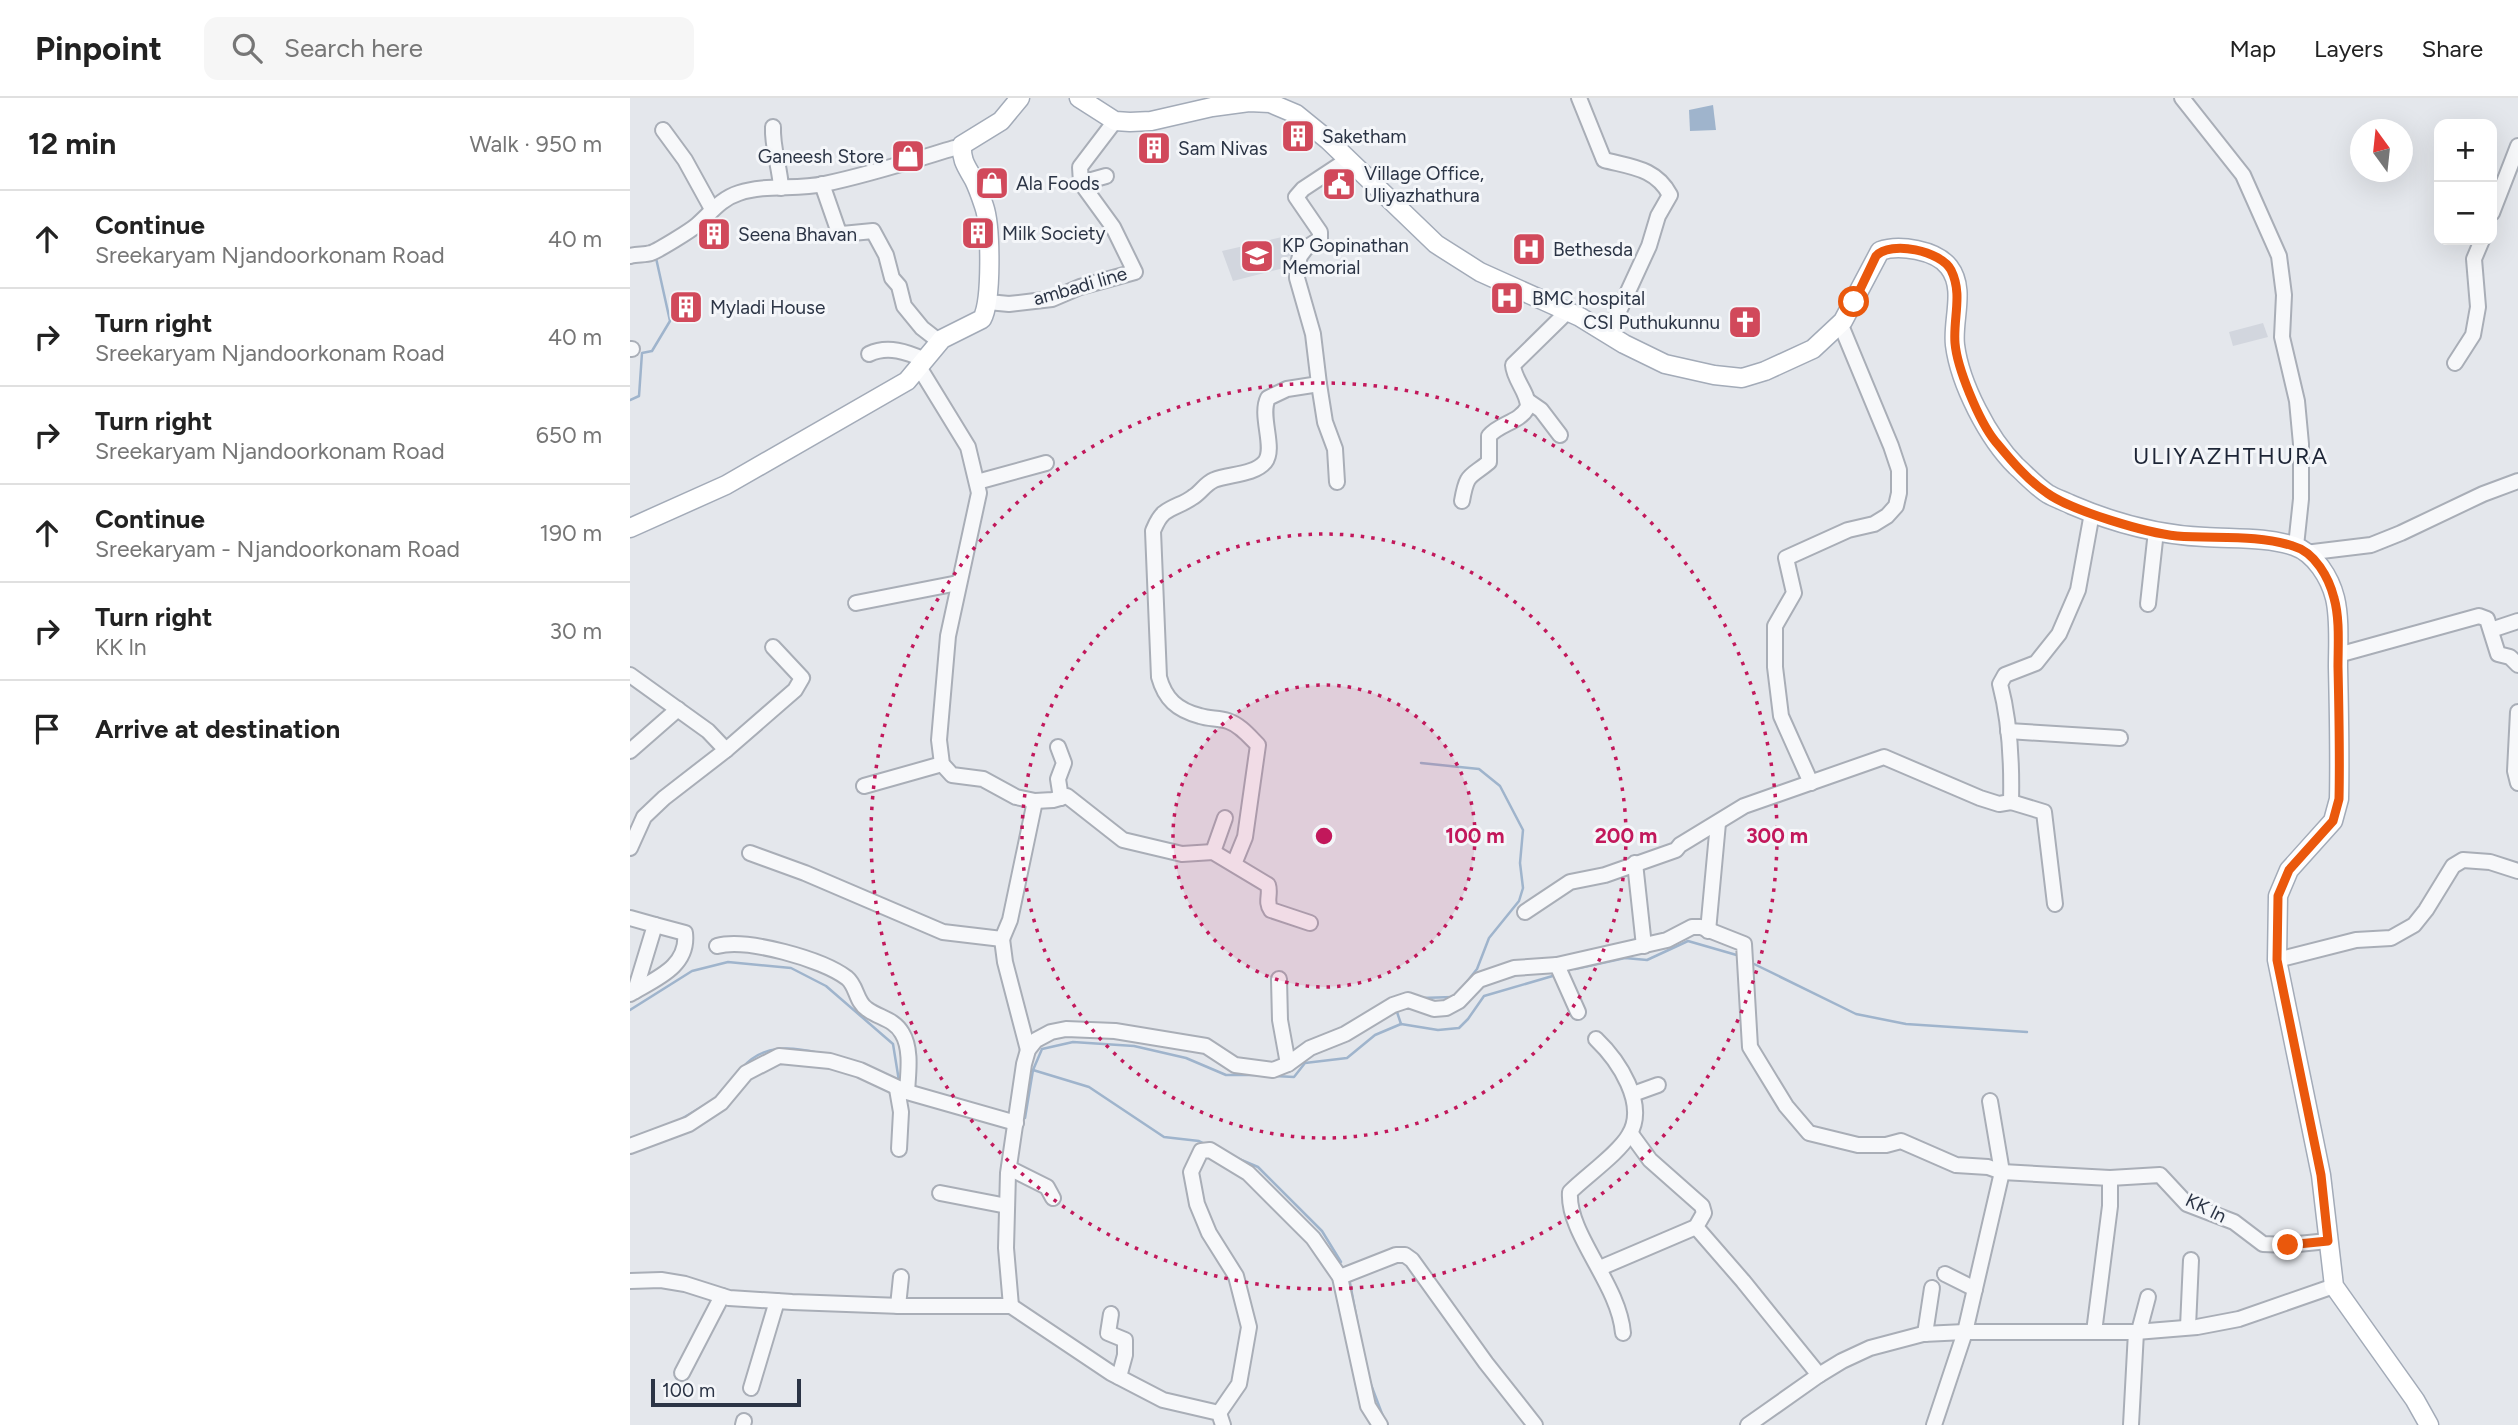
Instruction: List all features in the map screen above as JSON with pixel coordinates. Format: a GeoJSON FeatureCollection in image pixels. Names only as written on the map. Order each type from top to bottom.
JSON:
{"type":"FeatureCollection","features":[{"type":"Feature","properties":{"kind":"main road"},"geometry":{"type":"LineString","coordinates":[[630,528],[726,485],[907,381],[940,342],[982,319],[988,302],[989,261],[985,210],[975,181],[961,158],[961,150],[962,145],[1001,121],[1020,98]]}},
{"type":"Feature","properties":{"kind":"main road"},"geometry":{"type":"LineString","coordinates":[[1079,98],[1115,121],[1151,121],[1212,107],[1249,102],[1294,106],[1436,244],[1480,272],[1567,312],[1665,364],[1742,379],[1813,349],[1840,323],[1880,251],[1888,248],[1907,249],[1938,258],[1950,268],[1956,286],[1955,344],[1969,393],[1992,437],[2014,464],[2048,494],[2092,513],[2175,536],[2265,541],[2301,549],[2318,565],[2328,580],[2335,599],[2339,799],[2333,821],[2289,870],[2278,896],[2277,960],[2321,1175],[2334,1286],[2415,1400],[2429,1425]]}},
{"type":"Feature","properties":{"kind":"street"},"geometry":{"type":"LineString","coordinates":[[1578,98],[1604,160],[1642,169],[1663,181],[1670,195],[1658,216],[1648,246],[1608,335]]}},
{"type":"Feature","properties":{"kind":"street"},"geometry":{"type":"LineString","coordinates":[[2182,98],[2243,175],[2279,256],[2284,295],[2282,337],[2297,401],[2301,444],[2301,549],[2371,545],[2518,481]]}},
{"type":"Feature","properties":{"kind":"street"},"geometry":{"type":"LineString","coordinates":[[1106,176],[1081,183],[1080,167],[1115,121]]}},
{"type":"Feature","properties":{"kind":"street"},"geometry":{"type":"LineString","coordinates":[[773,127],[772,143],[781,175],[781,188]]}},
{"type":"Feature","properties":{"kind":"street"},"geometry":{"type":"LineString","coordinates":[[663,130],[685,160],[712,209]]}},
{"type":"Feature","properties":{"kind":"street"},"geometry":{"type":"LineString","coordinates":[[2497,201],[2518,146]]}},
{"type":"Feature","properties":{"kind":"street"},"geometry":{"type":"LineString","coordinates":[[630,256],[653,252],[694,228],[712,209],[736,194],[763,188],[822,184],[954,148],[961,150]]}},
{"type":"Feature","properties":{"kind":"street"},"geometry":{"type":"LineString","coordinates":[[1338,482],[1335,449],[1325,422],[1313,334],[1297,278],[1300,256],[1306,248],[1320,239],[1320,232],[1296,197],[1303,189],[1347,160]]}},
{"type":"Feature","properties":{"kind":"street","name":"ambadi line"},"geometry":{"type":"LineString","coordinates":[[988,302],[1052,299],[1080,286],[1135,272],[1119,237],[1081,183]]}},
{"type":"Feature","properties":{"kind":"street"},"geometry":{"type":"LineString","coordinates":[[822,184],[838,230],[842,234],[873,231],[886,254],[892,278],[899,286],[904,306],[922,328],[940,342]]}},
{"type":"Feature","properties":{"kind":"street"},"geometry":{"type":"LineString","coordinates":[[2455,363],[2473,335],[2478,307],[2474,259],[2480,245]]}},
{"type":"Feature","properties":{"kind":"street"},"geometry":{"type":"LineString","coordinates":[[1560,435],[1541,410],[1528,401],[1514,375],[1513,365],[1567,312]]}},
{"type":"Feature","properties":{"kind":"street"},"geometry":{"type":"LineString","coordinates":[[1811,783],[1781,716],[1775,667],[1775,626],[1794,593],[1786,558],[1848,530],[1874,524],[1896,506],[1899,493],[1899,470],[1891,446],[1840,323]]}},
{"type":"Feature","properties":{"kind":"street"},"geometry":{"type":"LineString","coordinates":[[869,354],[882,348],[914,355],[922,364],[968,447],[979,493],[975,522],[958,583],[948,636],[939,740],[942,764],[952,775],[983,779],[1016,797],[1035,801],[1067,796],[1122,840],[1182,854],[1213,852],[1268,885],[1271,910],[1310,923]]}},
{"type":"Feature","properties":{"kind":"street"},"geometry":{"type":"LineString","coordinates":[[1234,864],[1245,837],[1258,745],[1246,732],[1228,721],[1199,716],[1174,706],[1163,692],[1159,677],[1153,531],[1165,512],[1194,496],[1213,481],[1255,469],[1265,463],[1269,456],[1264,411],[1268,398],[1287,389],[1319,384]]}},
{"type":"Feature","properties":{"kind":"street"},"geometry":{"type":"LineString","coordinates":[[1462,501],[1467,479],[1472,472],[1489,462],[1489,436],[1525,413],[1528,401]]}},
{"type":"Feature","properties":{"kind":"street"},"geometry":{"type":"LineString","coordinates":[[977,482],[1046,463]]}},
{"type":"Feature","properties":{"kind":"street"},"geometry":{"type":"LineString","coordinates":[[2011,802],[2012,768],[2000,684],[2005,675],[2036,663],[2059,634],[2078,590],[2092,513]]}},
{"type":"Feature","properties":{"kind":"street"},"geometry":{"type":"LineString","coordinates":[[2148,604],[2156,531]]}},
{"type":"Feature","properties":{"kind":"street"},"geometry":{"type":"LineString","coordinates":[[856,603],[958,583]]}},
{"type":"Feature","properties":{"kind":"street"},"geometry":{"type":"LineString","coordinates":[[2338,655],[2479,616],[2487,619],[2498,654],[2510,657],[2518,665]]}},
{"type":"Feature","properties":{"kind":"street"},"geometry":{"type":"LineString","coordinates":[[2491,630],[2518,621]]}},
{"type":"Feature","properties":{"kind":"street"},"geometry":{"type":"LineString","coordinates":[[630,848],[644,817],[726,750],[801,682],[802,678],[798,673],[773,647]]}},
{"type":"Feature","properties":{"kind":"street"},"geometry":{"type":"LineString","coordinates":[[630,675],[708,731],[726,750]]}},
{"type":"Feature","properties":{"kind":"street"},"geometry":{"type":"LineString","coordinates":[[630,751],[678,709]]}},
{"type":"Feature","properties":{"kind":"street"},"geometry":{"type":"LineString","coordinates":[[2518,712],[2515,771],[2518,783]]}},
{"type":"Feature","properties":{"kind":"street"},"geometry":{"type":"LineString","coordinates":[[2008,731],[2120,738]]}},
{"type":"Feature","properties":{"kind":"street"},"geometry":{"type":"LineString","coordinates":[[1058,747],[1064,763],[1058,779],[1062,797]]}},
{"type":"Feature","properties":{"kind":"street"},"geometry":{"type":"LineString","coordinates":[[1525,912],[1570,881],[1605,875],[1676,850],[1744,806],[1884,757],[1980,799],[1998,804],[2011,802],[2044,812],[2055,904]]}},
{"type":"Feature","properties":{"kind":"street"},"geometry":{"type":"LineString","coordinates":[[864,786],[942,764]]}},
{"type":"Feature","properties":{"kind":"street"},"geometry":{"type":"LineString","coordinates":[[1011,1306],[1006,1248],[1009,1168],[1028,1050],[1005,962],[1002,939],[1010,920],[1035,801]]}},
{"type":"Feature","properties":{"kind":"street"},"geometry":{"type":"LineString","coordinates":[[1213,852],[1225,818]]}},
{"type":"Feature","properties":{"kind":"street"},"geometry":{"type":"LineString","coordinates":[[1028,1050],[1036,1040],[1051,1032],[1066,1029],[1115,1031],[1206,1046],[1234,1065],[1273,1070],[1288,1064],[1310,1048],[1345,1034],[1393,1004],[1408,1000],[1433,1009],[1446,1008],[1459,1001],[1479,980],[1514,968],[1557,965],[1644,946],[1667,940],[1692,927],[1701,927],[1708,931],[1718,823]]}},
{"type":"Feature","properties":{"kind":"street"},"geometry":{"type":"LineString","coordinates":[[750,853],[805,873],[943,932],[1002,939]]}},
{"type":"Feature","properties":{"kind":"street"},"geometry":{"type":"LineString","coordinates":[[2277,960],[2356,940],[2391,938],[2414,925],[2453,866],[2463,860],[2490,862],[2518,871]]}},
{"type":"Feature","properties":{"kind":"street"},"geometry":{"type":"LineString","coordinates":[[1635,863],[1644,946]]}},
{"type":"Feature","properties":{"kind":"street"},"geometry":{"type":"LineString","coordinates":[[630,918],[685,933],[687,946],[676,966],[632,992]]}},
{"type":"Feature","properties":{"kind":"street"},"geometry":{"type":"LineString","coordinates":[[632,992],[655,925]]}},
{"type":"Feature","properties":{"kind":"street","name":"KK ln"},"geometry":{"type":"LineString","coordinates":[[1708,931],[1744,944],[1750,1047],[1786,1106],[1809,1133],[1858,1145],[1886,1145],[1901,1141],[1956,1165],[1988,1167],[2002,1172],[2110,1178],[2160,1175],[2187,1203],[2234,1222],[2263,1244],[2288,1245],[2328,1241]]}},
{"type":"Feature","properties":{"kind":"street"},"geometry":{"type":"LineString","coordinates":[[717,946],[752,946],[816,962],[848,979],[867,1009],[886,1018],[904,1035],[908,1060],[902,1090],[899,1149]]}},
{"type":"Feature","properties":{"kind":"street"},"geometry":{"type":"LineString","coordinates":[[1557,965],[1578,1012]]}},
{"type":"Feature","properties":{"kind":"street"},"geometry":{"type":"LineString","coordinates":[[1279,979],[1280,1020],[1288,1064]]}},
{"type":"Feature","properties":{"kind":"street"},"geometry":{"type":"LineString","coordinates":[[1596,1039],[1613,1055],[1633,1094],[1636,1114],[1631,1134],[1570,1192],[1569,1199],[1580,1231],[1618,1304],[1623,1333]]}},
{"type":"Feature","properties":{"kind":"street"},"geometry":{"type":"LineString","coordinates":[[630,1146],[689,1124],[721,1103],[746,1073],[762,1062],[779,1056],[830,1061],[902,1090],[1016,1123]]}},
{"type":"Feature","properties":{"kind":"street"},"geometry":{"type":"LineString","coordinates":[[1633,1094],[1658,1085]]}},
{"type":"Feature","properties":{"kind":"street"},"geometry":{"type":"LineString","coordinates":[[1934,1425],[1965,1332],[2002,1172],[1990,1101]]}},
{"type":"Feature","properties":{"kind":"street"},"geometry":{"type":"LineString","coordinates":[[1600,1268],[1696,1227],[1704,1213],[1702,1206],[1650,1160],[1631,1134]]}},
{"type":"Feature","properties":{"kind":"street"},"geometry":{"type":"LineString","coordinates":[[630,1281],[661,1280],[685,1284],[722,1296],[777,1301],[898,1306],[1011,1306],[1119,1377],[1163,1400],[1221,1419],[1239,1384],[1249,1327],[1236,1276],[1209,1233],[1197,1204],[1191,1172],[1201,1151],[1210,1150],[1248,1173],[1313,1238],[1340,1277],[1368,1406],[1380,1425]]}},
{"type":"Feature","properties":{"kind":"street"},"geometry":{"type":"LineString","coordinates":[[1009,1168],[1046,1187],[1053,1198]]}},
{"type":"Feature","properties":{"kind":"street"},"geometry":{"type":"LineString","coordinates":[[2094,1332],[2110,1206],[2110,1178]]}},
{"type":"Feature","properties":{"kind":"street"},"geometry":{"type":"LineString","coordinates":[[940,1193],[1007,1206]]}},
{"type":"Feature","properties":{"kind":"street"},"geometry":{"type":"LineString","coordinates":[[1696,1227],[1819,1375]]}},
{"type":"Feature","properties":{"kind":"street"},"geometry":{"type":"LineString","coordinates":[[1340,1277],[1396,1255],[1405,1255],[1412,1260],[1486,1363],[1535,1425]]}},
{"type":"Feature","properties":{"kind":"street"},"geometry":{"type":"LineString","coordinates":[[2188,1327],[2191,1260]]}},
{"type":"Feature","properties":{"kind":"street"},"geometry":{"type":"LineString","coordinates":[[1945,1274],[1975,1289]]}},
{"type":"Feature","properties":{"kind":"street"},"geometry":{"type":"LineString","coordinates":[[898,1306],[901,1277]]}},
{"type":"Feature","properties":{"kind":"street"},"geometry":{"type":"LineString","coordinates":[[1748,1425],[1842,1361],[1870,1348],[1925,1334],[2138,1331],[2188,1327],[2239,1319],[2334,1286]]}},
{"type":"Feature","properties":{"kind":"street"},"geometry":{"type":"LineString","coordinates":[[1925,1334],[1931,1288]]}},
{"type":"Feature","properties":{"kind":"street"},"geometry":{"type":"LineString","coordinates":[[682,1373],[722,1296]]}},
{"type":"Feature","properties":{"kind":"street"},"geometry":{"type":"LineString","coordinates":[[2131,1425],[2138,1331],[2148,1297]]}},
{"type":"Feature","properties":{"kind":"street"},"geometry":{"type":"LineString","coordinates":[[751,1388],[777,1301]]}},
{"type":"Feature","properties":{"kind":"street"},"geometry":{"type":"LineString","coordinates":[[1111,1314],[1108,1333],[1125,1340],[1125,1355],[1119,1377]]}},
{"type":"Feature","properties":{"kind":"shaded area","name":"KP Gopinathan Memorial"},"geometry":{"type":"Polygon","coordinates":[[[1291,235],[1295,254],[1284,258],[1288,267],[1233,281],[1222,251],[1291,235]]]}},
{"type":"Feature","properties":{"kind":"shaded area"},"geometry":{"type":"Polygon","coordinates":[[[2263,323],[2268,337],[2233,346],[2229,332],[2263,323]]]}},
{"type":"Feature","properties":{"kind":"water"},"geometry":{"type":"Polygon","coordinates":[[[1713,105],[1716,130],[1690,131],[1689,110],[1713,105]]]}},
{"type":"Feature","properties":{"kind":"waterway"},"geometry":{"type":"LineString","coordinates":[[630,400],[639,396],[642,353],[652,351],[670,321],[656,258]]}},
{"type":"Feature","properties":{"kind":"waterway"},"geometry":{"type":"LineString","coordinates":[[1421,763],[1479,769],[1500,786],[1523,830],[1520,863],[1523,888],[1519,901],[1489,938],[1477,969],[1458,993]]}},
{"type":"Feature","properties":{"kind":"waterway"},"geometry":{"type":"LineString","coordinates":[[1575,969],[1625,958],[1647,960],[1688,941],[1740,956]]}},
{"type":"Feature","properties":{"kind":"waterway"},"geometry":{"type":"LineString","coordinates":[[630,1010],[692,971],[728,962],[791,968],[826,986],[893,1044],[899,1081]]}},
{"type":"Feature","properties":{"kind":"waterway"},"geometry":{"type":"LineString","coordinates":[[1752,963],[1856,1014],[1906,1024],[2027,1032]]}},
{"type":"Feature","properties":{"kind":"waterway"},"geometry":{"type":"LineString","coordinates":[[1275,1076],[1294,1077],[1305,1063],[1347,1058],[1375,1035],[1401,1024],[1438,1030],[1459,1028],[1484,996],[1556,975]]}},
{"type":"Feature","properties":{"kind":"waterway"},"geometry":{"type":"LineString","coordinates":[[1421,998],[1453,997]]}},
{"type":"Feature","properties":{"kind":"waterway"},"geometry":{"type":"LineString","coordinates":[[1397,1012],[1401,1024]]}},
{"type":"Feature","properties":{"kind":"waterway"},"geometry":{"type":"LineString","coordinates":[[1025,1118],[1033,1070],[1042,1049],[1073,1042],[1134,1046],[1186,1058],[1226,1075],[1262,1075]]}},
{"type":"Feature","properties":{"kind":"waterway"},"geometry":{"type":"LineString","coordinates":[[742,1068],[759,1055],[778,1049],[819,1053]]}},
{"type":"Feature","properties":{"kind":"waterway"},"geometry":{"type":"LineString","coordinates":[[1033,1070],[1089,1087],[1164,1137],[1199,1141],[1207,1145]]}},
{"type":"Feature","properties":{"kind":"waterway"},"geometry":{"type":"LineString","coordinates":[[678,1121],[708,1103]]}},
{"type":"Feature","properties":{"kind":"waterway"},"geometry":{"type":"LineString","coordinates":[[1232,1156],[1258,1167],[1322,1231],[1341,1262]]}},
{"type":"Feature","properties":{"kind":"waterway"},"geometry":{"type":"LineString","coordinates":[[1350,1283],[1361,1342]]}},
{"type":"Feature","properties":{"kind":"waterway"},"geometry":{"type":"LineString","coordinates":[[1370,1382],[1384,1419]]}},
{"type":"Feature","properties":{"kind":"place","name":"Saketham"},"geometry":{"type":"Point","coordinates":[1298,136]}},
{"type":"Feature","properties":{"kind":"place","name":"Sam Nivas"},"geometry":{"type":"Point","coordinates":[1154,148]}},
{"type":"Feature","properties":{"kind":"place","name":"Ganeesh Store"},"geometry":{"type":"Point","coordinates":[908,156]}},
{"type":"Feature","properties":{"kind":"place","name":"Ala Foods"},"geometry":{"type":"Point","coordinates":[992,183]}},
{"type":"Feature","properties":{"kind":"place","name":"Village Office, Uliyazhathura"},"geometry":{"type":"Point","coordinates":[1339,184]}},
{"type":"Feature","properties":{"kind":"place","name":"Milk Society"},"geometry":{"type":"Point","coordinates":[978,233]}},
{"type":"Feature","properties":{"kind":"place","name":"Seena Bhavan"},"geometry":{"type":"Point","coordinates":[714,234]}},
{"type":"Feature","properties":{"kind":"place","name":"Bethesda"},"geometry":{"type":"Point","coordinates":[1529,249]}},
{"type":"Feature","properties":{"kind":"place","name":"KP Gopinathan Memorial"},"geometry":{"type":"Point","coordinates":[1257,256]}},
{"type":"Feature","properties":{"kind":"place","name":"BMC hospital"},"geometry":{"type":"Point","coordinates":[1507,298]}},
{"type":"Feature","properties":{"kind":"place","name":"Myladi House"},"geometry":{"type":"Point","coordinates":[686,307]}},
{"type":"Feature","properties":{"kind":"place","name":"CSI Puthukunnu"},"geometry":{"type":"Point","coordinates":[1745,322]}},
{"type":"Feature","properties":{"kind":"district","name":"ULIYAZHTHURA"},"geometry":{"type":"Point","coordinates":[2231,456]}},
{"type":"Feature","properties":{"kind":"route"},"geometry":{"type":"LineString","coordinates":[[1854,302],[1880,251],[1888,248],[1907,249],[1938,258],[1950,268],[1956,286],[1958,306],[1955,344],[1969,393],[1992,437],[2014,464],[2048,494],[2119,522],[2175,536],[2255,540],[2296,546],[2312,558],[2328,580],[2335,599],[2338,655],[2339,799],[2333,821],[2289,870],[2278,896],[2277,960],[2321,1175],[2328,1241],[2288,1245]]}}]}
